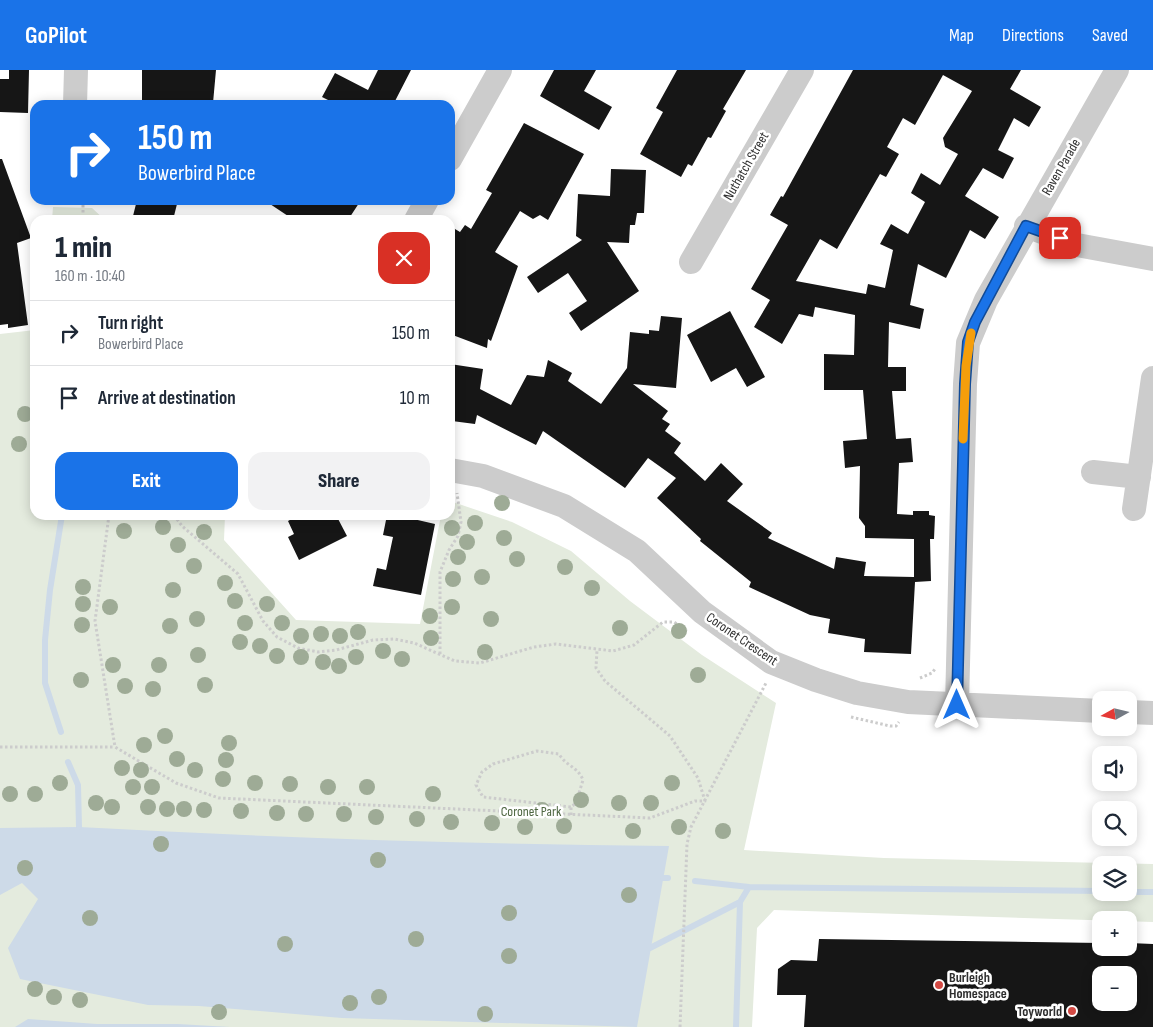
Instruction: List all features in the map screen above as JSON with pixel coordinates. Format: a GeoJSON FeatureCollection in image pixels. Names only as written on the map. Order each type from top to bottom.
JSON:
{"type":"FeatureCollection","features":[{"type":"Feature","properties":{"kind":"street"},"geometry":{"type":"LineString","coordinates":[[75,100],[76,70]]}},
{"type":"Feature","properties":{"kind":"street"},"geometry":{"type":"LineString","coordinates":[[455,150],[500,70]]}},
{"type":"Feature","properties":{"kind":"street","name":"Nuthatch Street"},"geometry":{"type":"LineString","coordinates":[[691,262],[802,70]]}},
{"type":"Feature","properties":{"kind":"street","name":"Raven Parade"},"geometry":{"type":"LineString","coordinates":[[957,705],[965,384],[968,342],[986,300],[1026,226],[1117,70]]}},
{"type":"Feature","properties":{"kind":"street"},"geometry":{"type":"LineString","coordinates":[[1026,226],[1077,245],[1153,259]]}},
{"type":"Feature","properties":{"kind":"street"},"geometry":{"type":"LineString","coordinates":[[1134,508],[1153,378]]}},
{"type":"Feature","properties":{"kind":"street","name":"Coronet Crescent"},"geometry":{"type":"LineString","coordinates":[[455,471],[483,476],[572,511],[637,551],[702,612],[771,662],[856,693],[908,702],[1092,711]]}},
{"type":"Feature","properties":{"kind":"street"},"geometry":{"type":"LineString","coordinates":[[1093,472],[1139,477]]}},
{"type":"Feature","properties":{"kind":"street"},"geometry":{"type":"LineString","coordinates":[[1138,712],[1153,713]]}},
{"type":"Feature","properties":{"kind":"path"},"geometry":{"type":"LineString","coordinates":[[440,654],[440,572],[449,550],[458,536],[461,522],[456,495],[455,471]]}},
{"type":"Feature","properties":{"kind":"path"},"geometry":{"type":"LineString","coordinates":[[108,520],[95,621],[116,747]]}},
{"type":"Feature","properties":{"kind":"path"},"geometry":{"type":"LineString","coordinates":[[178,520],[182,526],[238,574],[263,621],[277,637],[298,648],[318,652],[336,650],[373,640],[394,639],[414,643],[455,661],[480,663],[534,647],[556,644],[613,651],[634,645],[663,622],[674,622],[694,636]]}},
{"type":"Feature","properties":{"kind":"path"},"geometry":{"type":"LineString","coordinates":[[598,650],[596,668],[605,681],[670,736],[695,772],[705,801]]}},
{"type":"Feature","properties":{"kind":"path"},"geometry":{"type":"LineString","coordinates":[[918,679],[932,673],[938,662]]}},
{"type":"Feature","properties":{"kind":"path"},"geometry":{"type":"LineString","coordinates":[[759,679],[774,686]]}},
{"type":"Feature","properties":{"kind":"path"},"geometry":{"type":"LineString","coordinates":[[680,1027],[687,844],[691,827],[766,682]]}},
{"type":"Feature","properties":{"kind":"path"},"geometry":{"type":"LineString","coordinates":[[842,714],[890,726],[896,726],[900,720]]}},
{"type":"Feature","properties":{"kind":"path"},"geometry":{"type":"LineString","coordinates":[[0,747],[116,747],[176,783],[219,798],[650,818],[695,801],[705,801]]}},
{"type":"Feature","properties":{"kind":"path"},"geometry":{"type":"LineString","coordinates":[[571,807],[483,797],[476,785],[482,772],[493,764],[537,751],[559,754],[564,763],[579,771],[583,780],[576,802],[571,807],[571,815]]}},
{"type":"Feature","properties":{"kind":"green space"},"geometry":{"type":"Polygon","coordinates":[[[53,207],[92,208],[100,215],[52,215],[53,207]]]}},
{"type":"Feature","properties":{"kind":"green space","name":"Coronet Park"},"geometry":{"type":"Polygon","coordinates":[[[30,331],[30,520],[225,520],[224,540],[296,620],[420,624],[440,520],[455,520],[455,503],[512,522],[571,551],[630,601],[702,655],[776,703],[744,850],[884,858],[1092,863],[1092,901],[1137,901],[1137,864],[1153,864],[1153,922],[1137,921],[1137,911],[1092,911],[1092,920],[774,910],[757,928],[752,1027],[0,1027],[0,334],[30,331]]]}},
{"type":"Feature","properties":{"kind":"water"},"geometry":{"type":"Polygon","coordinates":[[[79,827],[374,840],[669,846],[637,1027],[342,1018],[199,1006],[148,1005],[20,979],[8,948],[38,899],[22,883],[0,895],[0,828],[79,827]]]}},
{"type":"Feature","properties":{"kind":"water"},"geometry":{"type":"Polygon","coordinates":[[[28,1019],[97,1024],[178,1024],[230,1027],[15,1027],[28,1019]]]}},
{"type":"Feature","properties":{"kind":"building"},"geometry":{"type":"Polygon","coordinates":[[[9,70],[29,70],[28,113],[0,112],[0,79],[9,79],[9,70]]]}},
{"type":"Feature","properties":{"kind":"building"},"geometry":{"type":"Polygon","coordinates":[[[142,70],[216,70],[213,100],[142,100],[142,70]]]}},
{"type":"Feature","properties":{"kind":"building"},"geometry":{"type":"Polygon","coordinates":[[[378,70],[411,70],[396,100],[328,100],[322,97],[335,73],[368,90],[378,70]]]}},
{"type":"Feature","properties":{"kind":"building"},"geometry":{"type":"Polygon","coordinates":[[[554,70],[596,70],[584,91],[612,107],[599,130],[540,96],[554,70]]]}},
{"type":"Feature","properties":{"kind":"building"},"geometry":{"type":"Polygon","coordinates":[[[677,70],[746,70],[723,109],[726,111],[711,138],[708,137],[692,166],[688,164],[681,177],[640,154],[663,112],[656,108],[677,70]]]}},
{"type":"Feature","properties":{"kind":"building"},"geometry":{"type":"Polygon","coordinates":[[[853,70],[1021,70],[1010,89],[1041,107],[1029,127],[1014,118],[998,150],[1014,158],[1003,179],[983,168],[965,196],[999,217],[985,239],[970,230],[946,278],[918,264],[910,305],[924,309],[920,329],[889,322],[888,367],[906,367],[906,391],[892,391],[896,439],[911,438],[913,462],[899,463],[897,514],[913,515],[913,511],[929,511],[929,515],[935,516],[934,539],[930,539],[931,581],[915,582],[911,654],[864,652],[865,639],[828,633],[830,619],[810,615],[749,587],[751,582],[700,541],[701,539],[657,498],[676,478],[648,458],[625,488],[543,431],[536,445],[477,415],[475,424],[455,421],[455,365],[483,369],[480,389],[511,405],[527,375],[544,377],[548,360],[572,373],[568,381],[601,404],[627,368],[630,332],[649,334],[649,330],[659,331],[661,316],[682,318],[676,388],[633,384],[668,411],[662,419],[670,424],[665,431],[681,443],[674,453],[705,481],[721,463],[743,484],[727,501],[772,533],[768,538],[834,569],[836,557],[866,562],[864,576],[914,577],[914,539],[865,538],[865,526],[859,518],[860,466],[845,468],[843,441],[867,439],[863,390],[824,390],[824,354],[854,355],[855,315],[815,307],[813,317],[799,314],[782,344],[754,327],[770,300],[751,289],[788,225],[770,215],[781,196],[783,197],[853,70]],[[943,75],[915,125],[903,118],[887,147],[899,154],[886,177],[880,174],[837,249],[820,239],[796,281],[866,294],[868,284],[885,288],[893,250],[880,244],[891,224],[908,234],[925,202],[911,193],[921,173],[940,185],[958,154],[945,147],[943,138],[972,91],[943,75]]]}},
{"type":"Feature","properties":{"kind":"building"},"geometry":{"type":"Polygon","coordinates":[[[524,123],[584,154],[548,220],[540,215],[533,219],[520,211],[495,252],[518,266],[491,341],[488,339],[487,348],[455,336],[455,229],[460,232],[465,225],[471,229],[492,193],[486,190],[524,123]]]}},
{"type":"Feature","properties":{"kind":"building"},"geometry":{"type":"Polygon","coordinates":[[[0,159],[2,159],[30,238],[17,243],[28,325],[8,328],[8,324],[0,325],[0,159]]]}},
{"type":"Feature","properties":{"kind":"building"},"geometry":{"type":"Polygon","coordinates":[[[611,169],[646,170],[644,213],[637,213],[635,225],[630,225],[629,243],[607,242],[639,291],[581,331],[569,313],[587,301],[568,273],[538,293],[527,277],[582,240],[576,236],[578,194],[610,196],[611,169]]]}},
{"type":"Feature","properties":{"kind":"building"},"geometry":{"type":"Polygon","coordinates":[[[136,205],[177,205],[174,215],[133,215],[136,205]]]}},
{"type":"Feature","properties":{"kind":"building"},"geometry":{"type":"Polygon","coordinates":[[[272,205],[358,205],[351,215],[286,215],[272,205]]]}},
{"type":"Feature","properties":{"kind":"building"},"geometry":{"type":"Polygon","coordinates":[[[730,311],[765,377],[747,387],[736,368],[711,382],[687,335],[730,311]]]}},
{"type":"Feature","properties":{"kind":"building"},"geometry":{"type":"Polygon","coordinates":[[[339,520],[347,536],[299,560],[288,537],[294,534],[288,521],[339,520]]]}},
{"type":"Feature","properties":{"kind":"building"},"geometry":{"type":"Polygon","coordinates":[[[386,520],[418,520],[435,524],[421,595],[373,586],[377,568],[386,570],[393,537],[383,535],[386,520]]]}},
{"type":"Feature","properties":{"kind":"building","name":"Burleigh Homespace"},"geometry":{"type":"Polygon","coordinates":[[[819,939],[1092,943],[1092,956],[1137,956],[1137,943],[1153,944],[1153,1027],[804,1027],[806,995],[777,995],[778,969],[791,960],[817,961],[819,939]]]}},
{"type":"Feature","properties":{"kind":"waterway"},"geometry":{"type":"LineString","coordinates":[[61,520],[50,590],[45,640],[45,683],[61,732]]}},
{"type":"Feature","properties":{"kind":"waterway"},"geometry":{"type":"LineString","coordinates":[[68,762],[78,785],[79,827]]}},
{"type":"Feature","properties":{"kind":"waterway"},"geometry":{"type":"LineString","coordinates":[[663,878],[668,878]]}},
{"type":"Feature","properties":{"kind":"waterway"},"geometry":{"type":"LineString","coordinates":[[695,881],[749,887]]}},
{"type":"Feature","properties":{"kind":"waterway"},"geometry":{"type":"LineString","coordinates":[[736,1027],[740,902],[749,887],[1092,891]]}},
{"type":"Feature","properties":{"kind":"waterway"},"geometry":{"type":"LineString","coordinates":[[1137,892],[1153,892]]}},
{"type":"Feature","properties":{"kind":"waterway"},"geometry":{"type":"LineString","coordinates":[[650,948],[740,902]]}},
{"type":"Feature","properties":{"kind":"slow traffic"},"geometry":{"type":"LineString","coordinates":[[963,439],[966,366],[968,342],[971,333]]}},
{"type":"Feature","properties":{"kind":"place","name":"Burleigh Homespace"},"geometry":{"type":"Point","coordinates":[939,985]}},
{"type":"Feature","properties":{"kind":"place","name":"Toyworld"},"geometry":{"type":"Point","coordinates":[1072,1011]}},
{"type":"Feature","properties":{"kind":"route"},"geometry":{"type":"LineString","coordinates":[[957,705],[965,384],[968,342],[975,322],[1026,226],[1060,238]]}}]}
